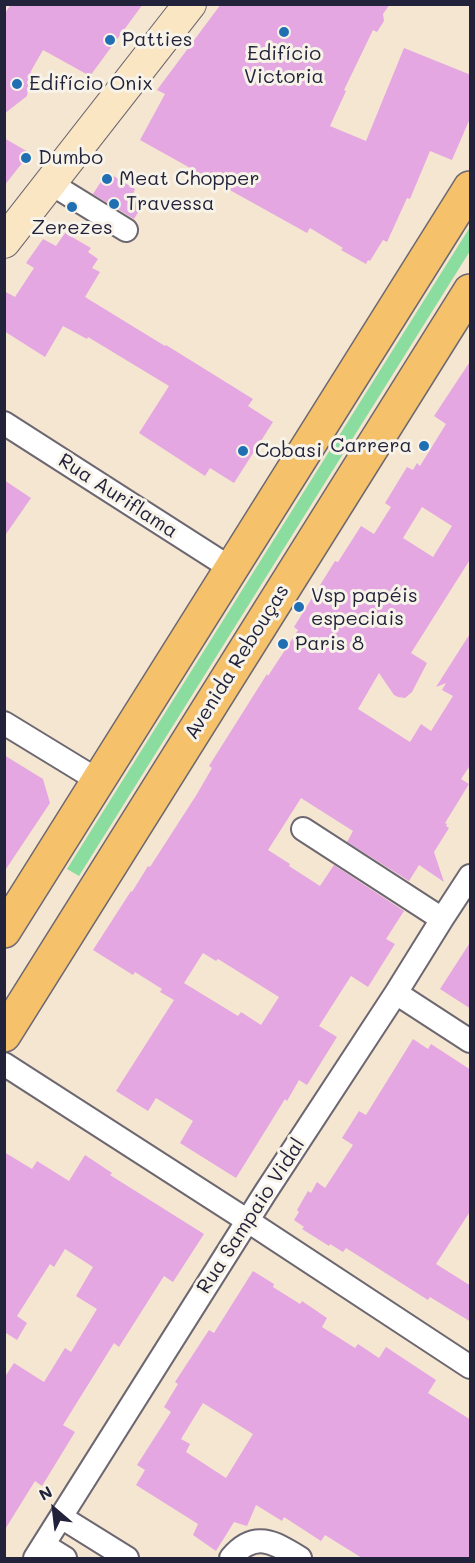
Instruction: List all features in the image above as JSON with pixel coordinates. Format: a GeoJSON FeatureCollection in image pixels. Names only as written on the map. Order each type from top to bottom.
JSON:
{"type":"FeatureCollection","features":[{"type":"Feature","properties":{"kind":"main road"},"geometry":{"type":"LineString","coordinates":[[6,238],[190,4]]}},
{"type":"Feature","properties":{"kind":"main road"},"geometry":{"type":"LineString","coordinates":[[4,932],[471,188]]}},
{"type":"Feature","properties":{"kind":"main road","name":"Avenida Rebouças"},"geometry":{"type":"LineString","coordinates":[[4,1035],[471,291]]}},
{"type":"Feature","properties":{"kind":"street"},"geometry":{"type":"LineString","coordinates":[[50,183],[126,230]]}},
{"type":"Feature","properties":{"kind":"street","name":"Rua Auriflama"},"geometry":{"type":"LineString","coordinates":[[4,423],[232,569]]}},
{"type":"Feature","properties":{"kind":"street"},"geometry":{"type":"LineString","coordinates":[[4,723],[99,781]]}},
{"type":"Feature","properties":{"kind":"street"},"geometry":{"type":"LineString","coordinates":[[303,829],[442,919]]}},
{"type":"Feature","properties":{"kind":"street","name":"Rua Sampaio Vidal"},"geometry":{"type":"LineString","coordinates":[[40,1552],[248,1221],[471,876]]}},
{"type":"Feature","properties":{"kind":"street"},"geometry":{"type":"LineString","coordinates":[[396,993],[471,1041]]}},
{"type":"Feature","properties":{"kind":"street"},"geometry":{"type":"LineString","coordinates":[[4,1064],[471,1367]]}},
{"type":"Feature","properties":{"kind":"street"},"geometry":{"type":"LineString","coordinates":[[61,1517],[127,1558]]}},
{"type":"Feature","properties":{"kind":"street"},"geometry":{"type":"LineString","coordinates":[[231,1558],[246,1545],[260,1540],[276,1544],[300,1558]]}},
{"type":"Feature","properties":{"kind":"street"},"geometry":{"type":"LineString","coordinates":[[40,1552],[65,1558]]}},
{"type":"Feature","properties":{"kind":"green space"},"geometry":{"type":"Polygon","coordinates":[[[470,227],[470,251],[79,876],[67,869],[470,227]]]}},
{"type":"Feature","properties":{"kind":"building"},"geometry":{"type":"Polygon","coordinates":[[[11,4],[143,4],[90,76],[43,50],[31,71],[27,96],[4,114],[4,15],[11,4]]]}},
{"type":"Feature","properties":{"kind":"building"},"geometry":{"type":"Polygon","coordinates":[[[221,4],[390,4],[383,14],[384,21],[377,32],[373,30],[344,90],[346,91],[330,126],[366,141],[404,48],[471,75],[471,116],[452,160],[430,151],[410,199],[407,198],[387,242],[383,240],[366,264],[310,228],[307,233],[140,140],[165,94],[157,90],[221,4]]]}},
{"type":"Feature","properties":{"kind":"building"},"geometry":{"type":"Polygon","coordinates":[[[4,138],[30,153],[4,186],[4,138]]]}},
{"type":"Feature","properties":{"kind":"building"},"geometry":{"type":"Polygon","coordinates":[[[110,174],[135,189],[133,194],[145,201],[134,219],[93,194],[102,180],[105,182],[110,174]]]}},
{"type":"Feature","properties":{"kind":"building"},"geometry":{"type":"Polygon","coordinates":[[[65,233],[91,248],[88,252],[98,259],[92,268],[100,272],[85,297],[253,399],[248,406],[273,422],[234,483],[210,468],[205,476],[139,433],[169,386],[88,337],[87,339],[63,326],[45,357],[4,331],[4,291],[15,297],[34,268],[26,263],[43,239],[56,246],[65,233]]]}},
{"type":"Feature","properties":{"kind":"building"},"geometry":{"type":"Polygon","coordinates":[[[471,360],[471,558],[411,653],[427,663],[412,692],[405,698],[394,695],[379,673],[358,709],[410,742],[421,724],[431,731],[453,696],[442,690],[446,683],[436,687],[471,632],[471,764],[461,779],[469,784],[445,823],[449,828],[434,852],[444,882],[419,865],[409,881],[347,842],[353,831],[301,798],[268,850],[320,886],[334,865],[404,911],[386,939],[395,944],[368,987],[351,976],[319,1026],[337,1037],[307,1085],[299,1080],[287,1101],[285,1099],[236,1178],[180,1143],[193,1121],[156,1098],[148,1111],[116,1091],[174,1000],[160,992],[162,989],[135,972],[133,975],[93,950],[197,794],[212,768],[209,766],[267,674],[268,676],[298,630],[294,627],[335,561],[338,562],[361,526],[374,534],[391,507],[385,503],[407,467],[413,470],[417,463],[420,466],[446,424],[434,416],[471,360]],[[422,507],[403,538],[433,557],[452,526],[422,507]],[[203,953],[184,983],[238,1016],[241,1012],[261,1025],[279,997],[218,959],[216,961],[203,953]]]}},
{"type":"Feature","properties":{"kind":"building"},"geometry":{"type":"Polygon","coordinates":[[[4,480],[31,498],[4,537],[4,480]]]}},
{"type":"Feature","properties":{"kind":"building"},"geometry":{"type":"Polygon","coordinates":[[[4,755],[43,779],[50,803],[4,872],[4,755]]]}},
{"type":"Feature","properties":{"kind":"building"},"geometry":{"type":"Polygon","coordinates":[[[471,941],[471,1009],[440,989],[471,941]]]}},
{"type":"Feature","properties":{"kind":"building"},"geometry":{"type":"Polygon","coordinates":[[[413,1039],[428,1049],[431,1044],[471,1070],[471,1210],[436,1264],[471,1286],[471,1322],[430,1297],[428,1300],[346,1248],[343,1252],[330,1244],[329,1246],[302,1229],[304,1227],[294,1220],[308,1191],[311,1193],[317,1182],[325,1188],[353,1145],[342,1138],[359,1111],[366,1115],[413,1039]]]}},
{"type":"Feature","properties":{"kind":"building"},"geometry":{"type":"Polygon","coordinates":[[[4,1152],[32,1169],[37,1161],[69,1181],[85,1155],[112,1173],[110,1175],[204,1234],[173,1282],[164,1276],[119,1347],[114,1343],[63,1425],[75,1432],[42,1486],[35,1481],[4,1531],[4,1378],[14,1363],[44,1382],[65,1348],[71,1352],[97,1309],[76,1296],[93,1267],[65,1249],[54,1267],[50,1264],[17,1316],[27,1323],[17,1340],[6,1333],[4,1337],[4,1152]]]}},
{"type":"Feature","properties":{"kind":"building"},"geometry":{"type":"Polygon","coordinates":[[[253,1271],[274,1284],[273,1287],[300,1304],[302,1301],[327,1318],[322,1327],[355,1348],[358,1344],[379,1358],[386,1347],[436,1380],[428,1393],[471,1420],[471,1558],[362,1558],[325,1535],[321,1541],[284,1517],[282,1521],[256,1505],[247,1526],[234,1522],[216,1551],[193,1535],[198,1524],[136,1485],[145,1470],[137,1465],[171,1412],[164,1407],[178,1384],[175,1382],[209,1330],[214,1333],[253,1271]],[[203,1403],[181,1439],[190,1444],[186,1452],[226,1478],[253,1434],[203,1403]]]}},
{"type":"Feature","properties":{"kind":"place","name":"Edifício Victoria"},"geometry":{"type":"Point","coordinates":[284,32]}},
{"type":"Feature","properties":{"kind":"place","name":"Patties"},"geometry":{"type":"Point","coordinates":[110,40]}},
{"type":"Feature","properties":{"kind":"place","name":"Edifício Onix"},"geometry":{"type":"Point","coordinates":[17,84]}},
{"type":"Feature","properties":{"kind":"place","name":"Dumbo"},"geometry":{"type":"Point","coordinates":[26,158]}},
{"type":"Feature","properties":{"kind":"place","name":"Meat Chopper"},"geometry":{"type":"Point","coordinates":[107,179]}},
{"type":"Feature","properties":{"kind":"place","name":"Travessa"},"geometry":{"type":"Point","coordinates":[114,204]}},
{"type":"Feature","properties":{"kind":"place","name":"Zerezes"},"geometry":{"type":"Point","coordinates":[72,207]}},
{"type":"Feature","properties":{"kind":"place","name":"Carrera"},"geometry":{"type":"Point","coordinates":[424,446]}},
{"type":"Feature","properties":{"kind":"place","name":"Cobasi"},"geometry":{"type":"Point","coordinates":[243,451]}},
{"type":"Feature","properties":{"kind":"place","name":"Vsp papéis especiais"},"geometry":{"type":"Point","coordinates":[299,607]}},
{"type":"Feature","properties":{"kind":"place","name":"Paris 8"},"geometry":{"type":"Point","coordinates":[283,644]}}]}
